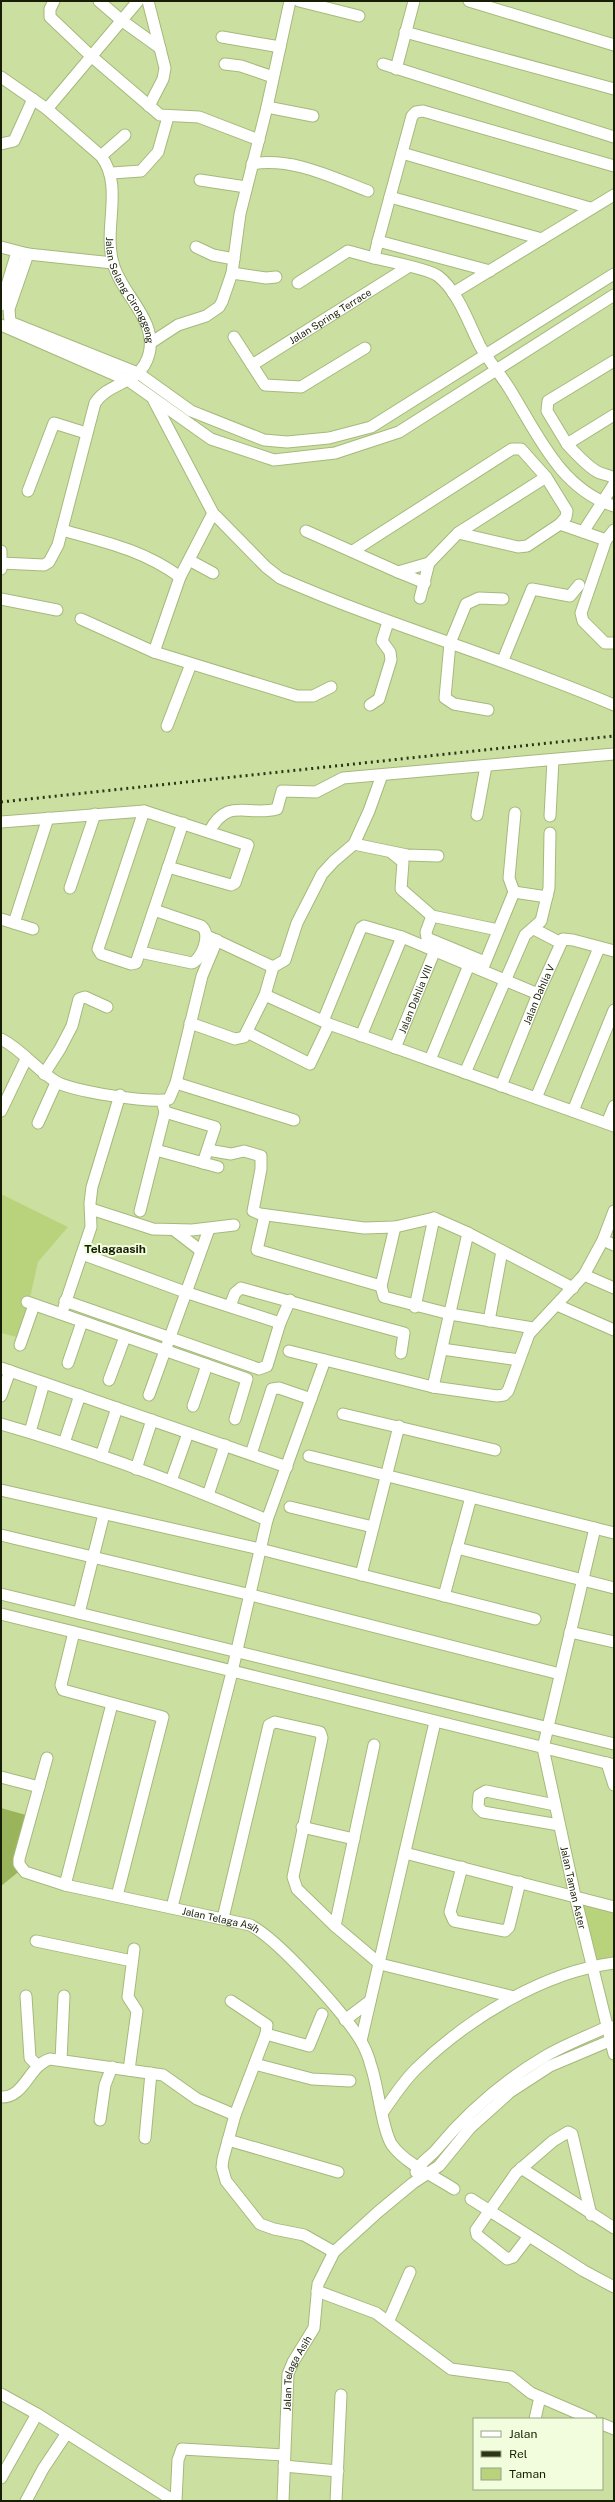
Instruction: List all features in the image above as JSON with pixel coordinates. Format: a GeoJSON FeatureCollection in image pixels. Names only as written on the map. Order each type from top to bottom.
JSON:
{"type":"FeatureCollection","features":[{"type":"Feature","properties":{"kind":"street"},"geometry":{"type":"LineString","coordinates":[[54,1],[50,9],[50,17],[91,56],[160,115],[168,117],[199,117],[259,140]]}},
{"type":"Feature","properties":{"kind":"street"},"geometry":{"type":"LineString","coordinates":[[99,1],[120,20],[160,48]]}},
{"type":"Feature","properties":{"kind":"street"},"geometry":{"type":"LineString","coordinates":[[47,109],[120,20],[138,1]]}},
{"type":"Feature","properties":{"kind":"street"},"geometry":{"type":"LineString","coordinates":[[148,1],[165,70],[149,106]]}},
{"type":"Feature","properties":{"kind":"street"},"geometry":{"type":"LineString","coordinates":[[152,342],[178,325],[206,316],[219,307],[232,273],[246,187],[267,107],[290,1]]}},
{"type":"Feature","properties":{"kind":"street"},"geometry":{"type":"LineString","coordinates":[[299,1],[359,16]]}},
{"type":"Feature","properties":{"kind":"street"},"geometry":{"type":"LineString","coordinates":[[396,69],[414,1]]}},
{"type":"Feature","properties":{"kind":"street"},"geometry":{"type":"LineString","coordinates":[[469,1],[614,45]]}},
{"type":"Feature","properties":{"kind":"street"},"geometry":{"type":"LineString","coordinates":[[406,32],[614,89]]}},
{"type":"Feature","properties":{"kind":"street"},"geometry":{"type":"LineString","coordinates":[[222,37],[280,47]]}},
{"type":"Feature","properties":{"kind":"street"},"geometry":{"type":"LineString","coordinates":[[225,64],[241,66],[273,77]]}},
{"type":"Feature","properties":{"kind":"street"},"geometry":{"type":"LineString","coordinates":[[383,64],[614,137]]}},
{"type":"Feature","properties":{"kind":"street"},"geometry":{"type":"LineString","coordinates":[[1,77],[47,109],[101,156],[112,173],[138,172],[144,168],[158,152],[168,117]]}},
{"type":"Feature","properties":{"kind":"street"},"geometry":{"type":"LineString","coordinates":[[1,144],[14,141],[33,99]]}},
{"type":"Feature","properties":{"kind":"street"},"geometry":{"type":"LineString","coordinates":[[267,107],[313,116]]}},
{"type":"Feature","properties":{"kind":"street"},"geometry":{"type":"LineString","coordinates":[[374,258],[412,116],[416,112],[423,111],[614,166]]}},
{"type":"Feature","properties":{"kind":"street"},"geometry":{"type":"LineString","coordinates":[[101,156],[125,135]]}},
{"type":"Feature","properties":{"kind":"street"},"geometry":{"type":"LineString","coordinates":[[402,154],[590,208]]}},
{"type":"Feature","properties":{"kind":"street"},"geometry":{"type":"LineString","coordinates":[[252,164],[275,162],[291,165],[368,191]]}},
{"type":"Feature","properties":{"kind":"street","name":"Jalan Selang Cironggeng"},"geometry":{"type":"LineString","coordinates":[[1,563],[47,564],[58,545],[95,403],[101,394],[129,381],[138,373],[148,356],[152,342],[145,321],[118,278],[113,263],[110,218],[112,173]]}},
{"type":"Feature","properties":{"kind":"street"},"geometry":{"type":"LineString","coordinates":[[200,180],[246,187]]}},
{"type":"Feature","properties":{"kind":"street"},"geometry":{"type":"LineString","coordinates":[[453,293],[590,208],[614,195]]}},
{"type":"Feature","properties":{"kind":"street"},"geometry":{"type":"LineString","coordinates":[[390,198],[542,239]]}},
{"type":"Feature","properties":{"kind":"street"},"geometry":{"type":"LineString","coordinates":[[378,241],[490,271]]}},
{"type":"Feature","properties":{"kind":"street"},"geometry":{"type":"LineString","coordinates":[[1,247],[28,254],[113,263]]}},
{"type":"Feature","properties":{"kind":"street"},"geometry":{"type":"LineString","coordinates":[[196,247],[213,255],[234,259]]}},
{"type":"Feature","properties":{"kind":"street"},"geometry":{"type":"LineString","coordinates":[[298,283],[348,251],[437,275],[453,293],[486,356],[511,392],[548,453],[581,489],[602,502],[614,506]]}},
{"type":"Feature","properties":{"kind":"street"},"geometry":{"type":"LineString","coordinates":[[1,305],[17,252]]}},
{"type":"Feature","properties":{"kind":"street"},"geometry":{"type":"LineString","coordinates":[[4,322],[28,254]]}},
{"type":"Feature","properties":{"kind":"street","name":"Jalan Spring Terrace"},"geometry":{"type":"LineString","coordinates":[[252,365],[408,267]]}},
{"type":"Feature","properties":{"kind":"street"},"geometry":{"type":"LineString","coordinates":[[232,273],[266,278],[276,277]]}},
{"type":"Feature","properties":{"kind":"street"},"geometry":{"type":"LineString","coordinates":[[4,322],[138,373],[191,411],[247,435],[264,440],[287,442],[329,438],[371,427],[614,274]]}},
{"type":"Feature","properties":{"kind":"street"},"geometry":{"type":"LineString","coordinates":[[4,322],[129,381],[210,439],[239,450],[274,460],[335,453],[364,445],[399,432],[495,369],[614,295]]}},
{"type":"Feature","properties":{"kind":"street"},"geometry":{"type":"LineString","coordinates":[[234,337],[265,385],[300,387],[365,348]]}},
{"type":"Feature","properties":{"kind":"street"},"geometry":{"type":"LineString","coordinates":[[612,474],[598,472],[583,461],[567,444],[547,411],[548,401],[614,361]]}},
{"type":"Feature","properties":{"kind":"street"},"geometry":{"type":"LineString","coordinates":[[153,399],[214,515],[280,578],[388,622],[503,660],[614,705]]}},
{"type":"Feature","properties":{"kind":"street"},"geometry":{"type":"LineString","coordinates":[[567,444],[614,415]]}},
{"type":"Feature","properties":{"kind":"street"},"geometry":{"type":"LineString","coordinates":[[28,492],[54,423],[86,433]]}},
{"type":"Feature","properties":{"kind":"street"},"geometry":{"type":"LineString","coordinates":[[239,450],[247,435]]}},
{"type":"Feature","properties":{"kind":"street"},"geometry":{"type":"LineString","coordinates":[[353,551],[512,449],[521,449],[546,478],[567,511],[566,517],[560,524],[528,546],[518,547],[458,533]]}},
{"type":"Feature","properties":{"kind":"street"},"geometry":{"type":"LineString","coordinates":[[398,572],[429,562],[458,533],[546,478]]}},
{"type":"Feature","properties":{"kind":"street"},"geometry":{"type":"LineString","coordinates":[[583,532],[614,484]]}},
{"type":"Feature","properties":{"kind":"street"},"geometry":{"type":"LineString","coordinates":[[154,652],[180,577],[209,518],[214,515]]}},
{"type":"Feature","properties":{"kind":"street"},"geometry":{"type":"LineString","coordinates":[[560,524],[606,540]]}},
{"type":"Feature","properties":{"kind":"street"},"geometry":{"type":"LineString","coordinates":[[62,530],[136,551],[159,562],[180,577]]}},
{"type":"Feature","properties":{"kind":"street"},"geometry":{"type":"LineString","coordinates":[[614,530],[606,540],[581,613],[583,621],[605,643],[614,643]]}},
{"type":"Feature","properties":{"kind":"street"},"geometry":{"type":"LineString","coordinates":[[306,531],[425,583]]}},
{"type":"Feature","properties":{"kind":"street"},"geometry":{"type":"LineString","coordinates":[[1,551],[1,569]]}},
{"type":"Feature","properties":{"kind":"street"},"geometry":{"type":"LineString","coordinates":[[189,560],[213,573]]}},
{"type":"Feature","properties":{"kind":"street"},"geometry":{"type":"LineString","coordinates":[[420,598],[425,583],[429,562]]}},
{"type":"Feature","properties":{"kind":"street"},"geometry":{"type":"LineString","coordinates":[[503,660],[532,589],[570,596],[579,585]]}},
{"type":"Feature","properties":{"kind":"street"},"geometry":{"type":"LineString","coordinates":[[488,710],[454,704],[446,698],[450,643],[466,604],[479,598],[503,599]]}},
{"type":"Feature","properties":{"kind":"street"},"geometry":{"type":"LineString","coordinates":[[1,599],[57,610]]}},
{"type":"Feature","properties":{"kind":"street"},"geometry":{"type":"LineString","coordinates":[[81,619],[154,652],[298,696],[312,696],[331,687]]}},
{"type":"Feature","properties":{"kind":"street"},"geometry":{"type":"LineString","coordinates":[[370,705],[379,699],[391,660],[390,652],[382,641],[388,622]]}},
{"type":"Feature","properties":{"kind":"street"},"geometry":{"type":"LineString","coordinates":[[167,726],[191,664]]}},
{"type":"Feature","properties":{"kind":"street"},"geometry":{"type":"LineString","coordinates":[[209,832],[218,817],[231,810],[277,809],[282,791],[316,792],[343,778],[614,754]]}},
{"type":"Feature","properties":{"kind":"street"},"geometry":{"type":"LineString","coordinates":[[550,816],[553,760]]}},
{"type":"Feature","properties":{"kind":"street"},"geometry":{"type":"LineString","coordinates":[[477,815],[486,766]]}},
{"type":"Feature","properties":{"kind":"street"},"geometry":{"type":"LineString","coordinates":[[154,910],[201,926],[212,938],[273,967],[281,964],[288,956],[290,940],[297,922],[322,874],[334,861],[354,844],[369,811],[382,775]]}},
{"type":"Feature","properties":{"kind":"street"},"geometry":{"type":"LineString","coordinates":[[144,811],[98,949],[101,954],[132,965],[135,963],[140,952],[183,823]]}},
{"type":"Feature","properties":{"kind":"street"},"geometry":{"type":"LineString","coordinates":[[2,825],[48,818],[144,811],[247,844],[234,884],[224,885],[168,867]]}},
{"type":"Feature","properties":{"kind":"street"},"geometry":{"type":"LineString","coordinates":[[484,966],[514,892],[509,878],[515,813]]}},
{"type":"Feature","properties":{"kind":"street"},"geometry":{"type":"LineString","coordinates":[[70,888],[95,814]]}},
{"type":"Feature","properties":{"kind":"street"},"geometry":{"type":"LineString","coordinates":[[14,922],[48,818]]}},
{"type":"Feature","properties":{"kind":"street"},"geometry":{"type":"LineString","coordinates":[[465,1073],[525,935],[534,929],[541,921],[547,896],[550,833]]}},
{"type":"Feature","properties":{"kind":"street"},"geometry":{"type":"LineString","coordinates":[[354,844],[392,853],[438,856]]}},
{"type":"Feature","properties":{"kind":"street"},"geometry":{"type":"LineString","coordinates":[[392,853],[403,862],[401,889],[432,916],[498,930]]}},
{"type":"Feature","properties":{"kind":"street"},"geometry":{"type":"LineString","coordinates":[[514,892],[547,896]]}},
{"type":"Feature","properties":{"kind":"street"},"geometry":{"type":"LineString","coordinates":[[432,916],[426,932],[427,938],[484,966],[505,980],[538,994]]}},
{"type":"Feature","properties":{"kind":"street"},"geometry":{"type":"LineString","coordinates":[[1,919],[33,929]]}},
{"type":"Feature","properties":{"kind":"street"},"geometry":{"type":"LineString","coordinates":[[247,1032],[310,1064],[361,928],[367,926],[402,937],[469,965],[484,966]]}},
{"type":"Feature","properties":{"kind":"street"},"geometry":{"type":"LineString","coordinates":[[534,929],[560,942],[568,938],[614,951]]}},
{"type":"Feature","properties":{"kind":"street"},"geometry":{"type":"LineString","coordinates":[[361,1036],[402,937]]}},
{"type":"Feature","properties":{"kind":"street"},"geometry":{"type":"LineString","coordinates":[[140,952],[192,963],[198,959],[212,938]]}},
{"type":"Feature","properties":{"kind":"street"},"geometry":{"type":"LineString","coordinates":[[1,1039],[56,1083],[71,1088],[162,1101],[169,1099],[176,1083],[212,938]]}},
{"type":"Feature","properties":{"kind":"street","name":"Jalan Dahlia V"},"geometry":{"type":"LineString","coordinates":[[501,1086],[560,942]]}},
{"type":"Feature","properties":{"kind":"street"},"geometry":{"type":"LineString","coordinates":[[536,1098],[599,948]]}},
{"type":"Feature","properties":{"kind":"street","name":"Jalan Dahlia VIII"},"geometry":{"type":"LineString","coordinates":[[396,1048],[435,950]]}},
{"type":"Feature","properties":{"kind":"street"},"geometry":{"type":"LineString","coordinates":[[430,1060],[469,965]]}},
{"type":"Feature","properties":{"kind":"street"},"geometry":{"type":"LineString","coordinates":[[190,1023],[235,1039],[244,1037],[264,995],[273,967]]}},
{"type":"Feature","properties":{"kind":"street"},"geometry":{"type":"LineString","coordinates":[[264,995],[361,1036],[610,1125],[614,1106]]}},
{"type":"Feature","properties":{"kind":"street"},"geometry":{"type":"LineString","coordinates":[[44,1074],[72,1026],[79,999],[85,997],[107,1006]]}},
{"type":"Feature","properties":{"kind":"street"},"geometry":{"type":"LineString","coordinates":[[573,1111],[614,1010]]}},
{"type":"Feature","properties":{"kind":"street"},"geometry":{"type":"LineString","coordinates":[[1,1111],[26,1059]]}},
{"type":"Feature","properties":{"kind":"street"},"geometry":{"type":"LineString","coordinates":[[38,1123],[56,1083]]}},
{"type":"Feature","properties":{"kind":"street"},"geometry":{"type":"LineString","coordinates":[[176,1083],[294,1120]]}},
{"type":"Feature","properties":{"kind":"street"},"geometry":{"type":"LineString","coordinates":[[61,1314],[91,1227],[92,1187],[120,1095]]}},
{"type":"Feature","properties":{"kind":"street"},"geometry":{"type":"LineString","coordinates":[[140,1211],[165,1112],[162,1101]]}},
{"type":"Feature","properties":{"kind":"street"},"geometry":{"type":"LineString","coordinates":[[165,1112],[215,1127],[204,1163]]}},
{"type":"Feature","properties":{"kind":"street"},"geometry":{"type":"LineString","coordinates":[[156,1150],[218,1167]]}},
{"type":"Feature","properties":{"kind":"street"},"geometry":{"type":"LineString","coordinates":[[208,1150],[230,1154],[244,1151],[260,1156],[261,1169],[253,1211],[265,1215],[364,1228],[394,1227],[434,1218],[468,1233],[573,1288]]}},
{"type":"Feature","properties":{"kind":"street"},"geometry":{"type":"LineString","coordinates":[[91,1209],[141,1226],[174,1230],[209,1229],[234,1225]]}},
{"type":"Feature","properties":{"kind":"street"},"geometry":{"type":"LineString","coordinates":[[289,1351],[433,1387],[501,1396],[508,1391],[519,1360],[533,1328],[584,1275],[603,1240],[614,1211]]}},
{"type":"Feature","properties":{"kind":"street"},"geometry":{"type":"LineString","coordinates":[[265,1215],[257,1250],[381,1286]]}},
{"type":"Feature","properties":{"kind":"street"},"geometry":{"type":"LineString","coordinates":[[415,1307],[434,1218]]}},
{"type":"Feature","properties":{"kind":"street"},"geometry":{"type":"LineString","coordinates":[[394,1227],[381,1286],[384,1297],[415,1307],[489,1322],[533,1328]]}},
{"type":"Feature","properties":{"kind":"street"},"geometry":{"type":"LineString","coordinates":[[149,1395],[200,1250],[209,1229]]}},
{"type":"Feature","properties":{"kind":"street"},"geometry":{"type":"LineString","coordinates":[[174,1230],[200,1250]]}},
{"type":"Feature","properties":{"kind":"street"},"geometry":{"type":"LineString","coordinates":[[433,1387],[468,1233]]}},
{"type":"Feature","properties":{"kind":"street"},"geometry":{"type":"LineString","coordinates":[[603,1240],[614,1245]]}},
{"type":"Feature","properties":{"kind":"street"},"geometry":{"type":"LineString","coordinates":[[489,1322],[502,1251]]}},
{"type":"Feature","properties":{"kind":"street"},"geometry":{"type":"LineString","coordinates":[[82,1254],[185,1292],[280,1323]]}},
{"type":"Feature","properties":{"kind":"street"},"geometry":{"type":"LineString","coordinates":[[584,1275],[614,1288]]}},
{"type":"Feature","properties":{"kind":"street"},"geometry":{"type":"LineString","coordinates":[[230,1306],[235,1293],[241,1288],[290,1300],[404,1333],[401,1353]]}},
{"type":"Feature","properties":{"kind":"street"},"geometry":{"type":"LineString","coordinates":[[65,1301],[262,1369],[267,1366],[280,1323],[290,1300]]}},
{"type":"Feature","properties":{"kind":"street"},"geometry":{"type":"LineString","coordinates":[[20,1345],[31,1304],[61,1314],[248,1380],[235,1419]]}},
{"type":"Feature","properties":{"kind":"street"},"geometry":{"type":"LineString","coordinates":[[556,1305],[614,1330]]}},
{"type":"Feature","properties":{"kind":"street"},"geometry":{"type":"LineString","coordinates":[[68,1363],[82,1322]]}},
{"type":"Feature","properties":{"kind":"street"},"geometry":{"type":"LineString","coordinates":[[110,1380],[125,1337]]}},
{"type":"Feature","properties":{"kind":"street"},"geometry":{"type":"LineString","coordinates":[[442,1349],[519,1360]]}},
{"type":"Feature","properties":{"kind":"street"},"geometry":{"type":"LineString","coordinates":[[172,1906],[237,1651],[267,1520],[288,1467],[326,1360]]}},
{"type":"Feature","properties":{"kind":"street"},"geometry":{"type":"LineString","coordinates":[[193,1406],[207,1366]]}},
{"type":"Feature","properties":{"kind":"street"},"geometry":{"type":"LineString","coordinates":[[1,1396],[5,1369],[288,1467]]}},
{"type":"Feature","properties":{"kind":"street"},"geometry":{"type":"LineString","coordinates":[[30,1432],[44,1383]]}},
{"type":"Feature","properties":{"kind":"street"},"geometry":{"type":"LineString","coordinates":[[252,1454],[272,1389],[279,1388],[311,1399]]}},
{"type":"Feature","properties":{"kind":"street"},"geometry":{"type":"LineString","coordinates":[[64,1443],[80,1395]]}},
{"type":"Feature","properties":{"kind":"street"},"geometry":{"type":"LineString","coordinates":[[101,1456],[117,1408]]}},
{"type":"Feature","properties":{"kind":"street"},"geometry":{"type":"LineString","coordinates":[[343,1414],[495,1450]]}},
{"type":"Feature","properties":{"kind":"street"},"geometry":{"type":"LineString","coordinates":[[136,1469],[152,1420]]}},
{"type":"Feature","properties":{"kind":"street"},"geometry":{"type":"LineString","coordinates":[[1,1424],[64,1443],[171,1481],[267,1520]]}},
{"type":"Feature","properties":{"kind":"street"},"geometry":{"type":"LineString","coordinates":[[361,1575],[398,1426]]}},
{"type":"Feature","properties":{"kind":"street"},"geometry":{"type":"LineString","coordinates":[[171,1481],[188,1432]]}},
{"type":"Feature","properties":{"kind":"street"},"geometry":{"type":"LineString","coordinates":[[208,1495],[225,1445]]}},
{"type":"Feature","properties":{"kind":"street"},"geometry":{"type":"LineString","coordinates":[[309,1456],[614,1533]]}},
{"type":"Feature","properties":{"kind":"street"},"geometry":{"type":"LineString","coordinates":[[1,1490],[260,1549],[535,1619]]}},
{"type":"Feature","properties":{"kind":"street"},"geometry":{"type":"LineString","coordinates":[[444,1596],[471,1497]]}},
{"type":"Feature","properties":{"kind":"street"},"geometry":{"type":"LineString","coordinates":[[290,1507],[373,1528]]}},
{"type":"Feature","properties":{"kind":"street"},"geometry":{"type":"LineString","coordinates":[[79,1613],[104,1514]]}},
{"type":"Feature","properties":{"kind":"street"},"geometry":{"type":"LineString","coordinates":[[543,1748],[595,1528]]}},
{"type":"Feature","properties":{"kind":"street"},"geometry":{"type":"LineString","coordinates":[[1,1535],[250,1595],[560,1674]]}},
{"type":"Feature","properties":{"kind":"street"},"geometry":{"type":"LineString","coordinates":[[457,1548],[614,1588]]}},
{"type":"Feature","properties":{"kind":"street"},"geometry":{"type":"LineString","coordinates":[[1,1594],[237,1651],[547,1729],[614,1744]]}},
{"type":"Feature","properties":{"kind":"street"},"geometry":{"type":"LineString","coordinates":[[1,1614],[232,1670],[435,1722],[611,1764],[614,1784]]}},
{"type":"Feature","properties":{"kind":"street"},"geometry":{"type":"LineString","coordinates":[[74,1632],[61,1689],[163,1717],[117,1896]]}},
{"type":"Feature","properties":{"kind":"street"},"geometry":{"type":"LineString","coordinates":[[570,1632],[614,1642]]}},
{"type":"Feature","properties":{"kind":"street"},"geometry":{"type":"LineString","coordinates":[[65,1885],[112,1704]]}},
{"type":"Feature","properties":{"kind":"street"},"geometry":{"type":"LineString","coordinates":[[222,1918],[271,1722],[322,1734],[302,1827],[293,1877],[294,1885],[335,1926],[380,1964],[514,1997]]}},
{"type":"Feature","properties":{"kind":"street"},"geometry":{"type":"LineString","coordinates":[[361,2041],[435,1722]]}},
{"type":"Feature","properties":{"kind":"street"},"geometry":{"type":"LineString","coordinates":[[335,1926],[374,1745]]}},
{"type":"Feature","properties":{"kind":"street","name":"Jalan Taman Aster"},"geometry":{"type":"LineString","coordinates":[[543,1748],[559,1825],[592,1966],[611,2027],[614,2054]]}},
{"type":"Feature","properties":{"kind":"street"},"geometry":{"type":"LineString","coordinates":[[1,1777],[39,1787],[47,1758]]}},
{"type":"Feature","properties":{"kind":"street","name":"Jalan Telaga Asih"},"geometry":{"type":"LineString","coordinates":[[39,1787],[19,1864],[25,1872],[65,1885],[172,1906],[250,1925],[268,1937],[306,1975],[361,2041],[371,2065],[387,2132],[394,2146],[417,2166],[429,2173],[413,2183],[334,2252],[321,2274],[317,2291],[314,2328],[293,2362],[288,2374],[283,2501]]}},
{"type":"Feature","properties":{"kind":"street"},"geometry":{"type":"LineString","coordinates":[[555,1805],[486,1791],[480,1795],[478,1807],[483,1812],[559,1825]]}},
{"type":"Feature","properties":{"kind":"street"},"geometry":{"type":"LineString","coordinates":[[302,1827],[354,1839]]}},
{"type":"Feature","properties":{"kind":"street"},"geometry":{"type":"LineString","coordinates":[[405,1853],[614,1907]]}},
{"type":"Feature","properties":{"kind":"street"},"geometry":{"type":"LineString","coordinates":[[462,1868],[450,1912],[454,1921],[505,1931],[509,1927],[520,1882]]}},
{"type":"Feature","properties":{"kind":"street"},"geometry":{"type":"LineString","coordinates":[[36,1941],[132,1961]]}},
{"type":"Feature","properties":{"kind":"street"},"geometry":{"type":"LineString","coordinates":[[129,2070],[137,2011],[128,1997],[134,1949]]}},
{"type":"Feature","properties":{"kind":"street"},"geometry":{"type":"LineString","coordinates":[[383,2112],[415,2070],[434,2053],[456,2035],[514,1997],[592,1966],[614,1963]]}},
{"type":"Feature","properties":{"kind":"street"},"geometry":{"type":"LineString","coordinates":[[26,1996],[30,2058],[38,2066]]}},
{"type":"Feature","properties":{"kind":"street"},"geometry":{"type":"LineString","coordinates":[[61,2060],[64,1996]]}},
{"type":"Feature","properties":{"kind":"street"},"geometry":{"type":"LineString","coordinates":[[232,2001],[267,2025],[266,2034],[235,2115],[223,2159],[223,2176],[255,2218],[266,2227],[304,2235],[334,2252]]}},
{"type":"Feature","properties":{"kind":"street"},"geometry":{"type":"LineString","coordinates":[[345,2020],[370,2001]]}},
{"type":"Feature","properties":{"kind":"street"},"geometry":{"type":"LineString","coordinates":[[266,2034],[309,2046],[322,2014]]}},
{"type":"Feature","properties":{"kind":"street"},"geometry":{"type":"LineString","coordinates":[[413,2183],[417,2166],[432,2155],[463,2117],[504,2083],[544,2057],[611,2027]]}},
{"type":"Feature","properties":{"kind":"street"},"geometry":{"type":"LineString","coordinates":[[454,2189],[429,2173],[439,2166],[470,2128],[510,2092],[550,2066],[612,2039]]}},
{"type":"Feature","properties":{"kind":"street"},"geometry":{"type":"LineString","coordinates":[[1,2097],[14,2094],[38,2066],[50,2059],[163,2075],[197,2099],[235,2115]]}},
{"type":"Feature","properties":{"kind":"street"},"geometry":{"type":"LineString","coordinates":[[255,2064],[312,2079],[350,2081]]}},
{"type":"Feature","properties":{"kind":"street"},"geometry":{"type":"LineString","coordinates":[[100,2120],[104,2089],[112,2067]]}},
{"type":"Feature","properties":{"kind":"street"},"geometry":{"type":"LineString","coordinates":[[145,2138],[152,2073]]}},
{"type":"Feature","properties":{"kind":"street"},"geometry":{"type":"LineString","coordinates":[[529,2236],[510,2259],[501,2255],[476,2233],[476,2230],[492,2210],[509,2182],[521,2168],[561,2134],[568,2132],[572,2134],[591,2215]]}},
{"type":"Feature","properties":{"kind":"street"},"geometry":{"type":"LineString","coordinates":[[228,2140],[338,2172]]}},
{"type":"Feature","properties":{"kind":"street"},"geometry":{"type":"LineString","coordinates":[[521,2168],[591,2215],[614,2228]]}},
{"type":"Feature","properties":{"kind":"street"},"geometry":{"type":"LineString","coordinates":[[471,2199],[492,2210],[529,2236],[584,2271],[614,2287]]}},
{"type":"Feature","properties":{"kind":"street"},"geometry":{"type":"LineString","coordinates":[[389,2320],[410,2272]]}},
{"type":"Feature","properties":{"kind":"street"},"geometry":{"type":"LineString","coordinates":[[317,2291],[362,2307],[389,2320],[451,2369],[511,2376],[524,2389],[589,2418]]}},
{"type":"Feature","properties":{"kind":"street"},"geometry":{"type":"LineString","coordinates":[[1,2394],[37,2414],[175,2501],[178,2460],[182,2449],[284,2461],[338,2471]]}},
{"type":"Feature","properties":{"kind":"street"},"geometry":{"type":"LineString","coordinates":[[336,2501],[341,2395]]}},
{"type":"Feature","properties":{"kind":"street"},"geometry":{"type":"LineString","coordinates":[[536,2418],[540,2397]]}},
{"type":"Feature","properties":{"kind":"street"},"geometry":{"type":"LineString","coordinates":[[1,2478],[37,2414]]}},
{"type":"Feature","properties":{"kind":"street"},"geometry":{"type":"LineString","coordinates":[[603,2424],[614,2429]]}},
{"type":"Feature","properties":{"kind":"street"},"geometry":{"type":"LineString","coordinates":[[26,2501],[43,2469],[67,2433]]}},
{"type":"Feature","properties":{"kind":"green space"},"geometry":{"type":"Polygon","coordinates":[[[1,1194],[68,1227],[38,1262],[21,1338],[1,1333],[1,1194]]]}},
{"type":"Feature","properties":{"kind":"green space"},"geometry":{"type":"Polygon","coordinates":[[[1,1808],[26,1815],[22,1869],[1,1886],[1,1808]]]}},
{"type":"Feature","properties":{"kind":"green space"},"geometry":{"type":"Polygon","coordinates":[[[576,1899],[614,1909],[614,1962],[594,1964],[576,1899]]]}},
{"type":"Feature","properties":{"kind":"railway"},"geometry":{"type":"LineString","coordinates":[[1,802],[614,736]]}},
{"type":"Feature","properties":{"kind":"district","name":"Telagaasih"},"geometry":{"type":"Point","coordinates":[115,1249]}}]}
